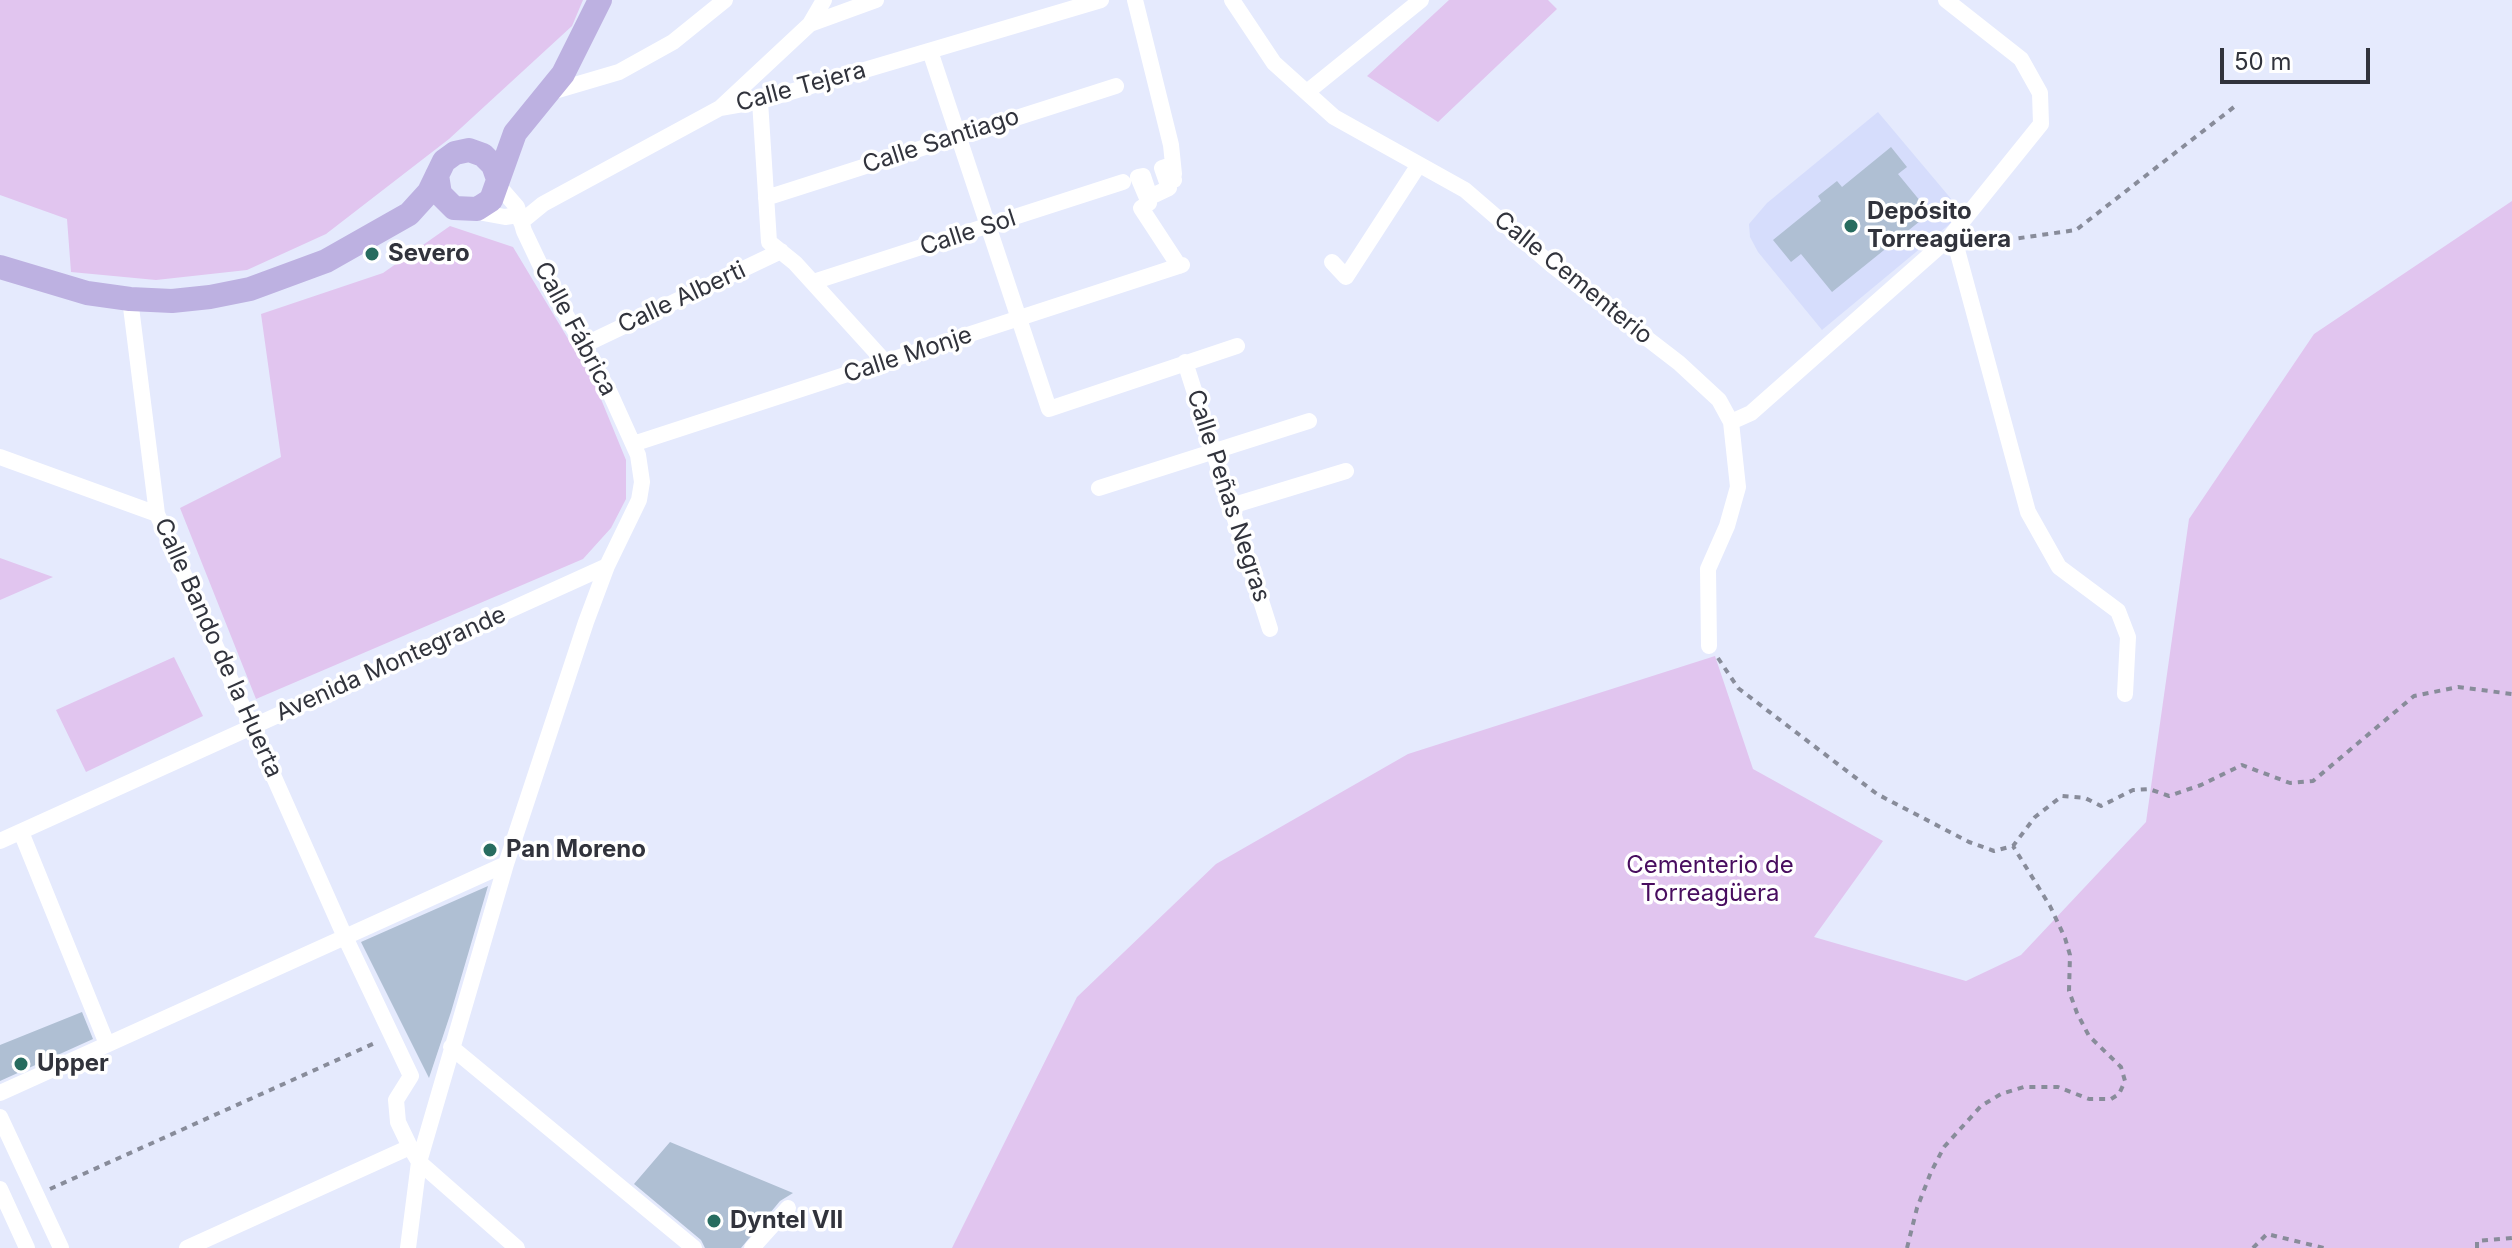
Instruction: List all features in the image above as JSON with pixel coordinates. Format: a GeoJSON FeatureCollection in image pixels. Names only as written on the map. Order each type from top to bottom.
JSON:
{"type":"FeatureCollection","features":[{"type":"Feature","properties":{"kind":"main road"},"geometry":{"type":"LineString","coordinates":[[409,214],[461,209],[491,200],[515,133],[551,92],[600,0]]}},
{"type":"Feature","properties":{"kind":"main road"},"geometry":{"type":"LineString","coordinates":[[0,267],[87,293],[130,299],[172,301],[250,289],[326,261],[409,214],[421,203],[449,157],[515,133]]}},
{"type":"Feature","properties":{"kind":"main road"},"geometry":{"type":"LineString","coordinates":[[469,150],[489,159],[498,181]]}},
{"type":"Feature","properties":{"kind":"main road"},"geometry":{"type":"LineString","coordinates":[[437,175],[440,194],[461,209]]}},
{"type":"Feature","properties":{"kind":"street"},"geometry":{"type":"LineString","coordinates":[[551,92],[619,72],[673,42],[725,0]]}},
{"type":"Feature","properties":{"kind":"street"},"geometry":{"type":"LineString","coordinates":[[720,108],[810,24],[824,0]]}},
{"type":"Feature","properties":{"kind":"street"},"geometry":{"type":"LineString","coordinates":[[810,24],[876,0]]}},
{"type":"Feature","properties":{"kind":"street","name":"Calle Tejera"},"geometry":{"type":"LineString","coordinates":[[519,218],[720,108],[760,101],[1101,0]]}},
{"type":"Feature","properties":{"kind":"street","name":"Calle Monje"},"geometry":{"type":"LineString","coordinates":[[633,444],[1181,265],[1141,208],[1149,203],[1138,177],[1143,176],[1150,197],[1169,188],[1162,168],[1168,166],[1174,180],[1171,145],[1135,0]]}},
{"type":"Feature","properties":{"kind":"street","name":"Calle Cementerio"},"geometry":{"type":"LineString","coordinates":[[1232,0],[1274,63],[1334,117],[1465,190],[1553,266],[1679,363],[1719,400],[1731,422],[1738,487],[1727,526],[1708,569],[1709,646]]}},
{"type":"Feature","properties":{"kind":"street"},"geometry":{"type":"LineString","coordinates":[[1307,92],[1421,0]]}},
{"type":"Feature","properties":{"kind":"street"},"geometry":{"type":"LineString","coordinates":[[1731,422],[1751,413],[1952,242],[2041,124],[2040,93],[2021,59],[1946,0]]}},
{"type":"Feature","properties":{"kind":"street"},"geometry":{"type":"LineString","coordinates":[[930,51],[1049,409],[1237,346]]}},
{"type":"Feature","properties":{"kind":"street","name":"Calle Santiago"},"geometry":{"type":"LineString","coordinates":[[766,198],[1116,86]]}},
{"type":"Feature","properties":{"kind":"street"},"geometry":{"type":"LineString","coordinates":[[760,101],[769,242],[813,282],[885,362]]}},
{"type":"Feature","properties":{"kind":"street"},"geometry":{"type":"LineString","coordinates":[[1332,262],[1346,277],[1418,166]]}},
{"type":"Feature","properties":{"kind":"street","name":"Calle Fábrica"},"geometry":{"type":"LineString","coordinates":[[408,1248],[419,1162],[506,864],[607,566],[639,500],[641,468],[633,444],[584,345],[553,292],[519,218],[517,207],[498,181]]}},
{"type":"Feature","properties":{"kind":"street","name":"Calle Sol"},"geometry":{"type":"LineString","coordinates":[[813,282],[1123,182]]}},
{"type":"Feature","properties":{"kind":"street"},"geometry":{"type":"LineString","coordinates":[[461,209],[519,218]]}},
{"type":"Feature","properties":{"kind":"street"},"geometry":{"type":"LineString","coordinates":[[1952,242],[2028,512],[2059,567],[2118,611],[2128,637],[2125,694]]}},
{"type":"Feature","properties":{"kind":"street","name":"Calle Alberti"},"geometry":{"type":"LineString","coordinates":[[584,345],[781,251]]}},
{"type":"Feature","properties":{"kind":"street","name":"Calle Bando de la Huerta"},"geometry":{"type":"LineString","coordinates":[[130,299],[157,514],[345,937],[411,1076],[396,1100],[398,1122],[410,1147]]}},
{"type":"Feature","properties":{"kind":"street","name":"Calle Peñas Negras"},"geometry":{"type":"LineString","coordinates":[[1185,362],[1270,629]]}},
{"type":"Feature","properties":{"kind":"street"},"geometry":{"type":"LineString","coordinates":[[1099,488],[1309,421]]}},
{"type":"Feature","properties":{"kind":"street"},"geometry":{"type":"LineString","coordinates":[[0,457],[157,514]]}},
{"type":"Feature","properties":{"kind":"street"},"geometry":{"type":"LineString","coordinates":[[1231,506],[1346,471]]}},
{"type":"Feature","properties":{"kind":"street","name":"Avenida Montegrande"},"geometry":{"type":"LineString","coordinates":[[0,841],[607,566]]}},
{"type":"Feature","properties":{"kind":"street"},"geometry":{"type":"LineString","coordinates":[[21,832],[107,1044]]}},
{"type":"Feature","properties":{"kind":"street"},"geometry":{"type":"LineString","coordinates":[[0,1093],[506,864]]}},
{"type":"Feature","properties":{"kind":"street"},"geometry":{"type":"LineString","coordinates":[[451,1047],[694,1248]]}},
{"type":"Feature","properties":{"kind":"street"},"geometry":{"type":"LineString","coordinates":[[0,1117],[61,1248]]}},
{"type":"Feature","properties":{"kind":"street"},"geometry":{"type":"LineString","coordinates":[[187,1248],[410,1147],[419,1162],[517,1248]]}},
{"type":"Feature","properties":{"kind":"street"},"geometry":{"type":"LineString","coordinates":[[0,1189],[27,1248]]}},
{"type":"Feature","properties":{"kind":"street"},"geometry":{"type":"LineString","coordinates":[[752,1248],[788,1208]]}},
{"type":"Feature","properties":{"kind":"path"},"geometry":{"type":"LineString","coordinates":[[1952,242],[2076,230],[2234,107]]}},
{"type":"Feature","properties":{"kind":"path"},"geometry":{"type":"LineString","coordinates":[[1709,646],[1738,688],[1877,794],[1969,842],[1994,851],[2013,846],[2035,817],[2062,796],[2085,798],[2101,806],[2133,790],[2149,789],[2169,796],[2242,765],[2290,783],[2313,781],[2414,696],[2458,687],[2512,694]]}},
{"type":"Feature","properties":{"kind":"path"},"geometry":{"type":"LineString","coordinates":[[1907,1248],[1931,1172],[1944,1147],[1981,1106],[2001,1094],[2024,1087],[2058,1087],[2089,1099],[2111,1099],[2119,1094],[2125,1081],[2121,1067],[2089,1036],[2077,1013],[2069,991],[2070,955],[2065,938],[2050,906],[2013,846]]}},
{"type":"Feature","properties":{"kind":"path"},"geometry":{"type":"LineString","coordinates":[[37,1195],[392,1035]]}},
{"type":"Feature","properties":{"kind":"path"},"geometry":{"type":"LineString","coordinates":[[2253,1248],[2267,1234],[2324,1248]]}},
{"type":"Feature","properties":{"kind":"path"},"geometry":{"type":"LineString","coordinates":[[2477,1248],[2477,1241],[2512,1238]]}},
{"type":"Feature","properties":{"kind":"shaded area"},"geometry":{"type":"Polygon","coordinates":[[[1878,112],[1963,213],[1822,330],[1758,252],[1750,237],[1749,224],[1767,203],[1878,112]]]}},
{"type":"Feature","properties":{"kind":"green space"},"geometry":{"type":"Polygon","coordinates":[[[0,0],[583,0],[572,26],[449,139],[326,234],[247,270],[156,280],[71,272],[67,219],[0,195],[0,0]]]}},
{"type":"Feature","properties":{"kind":"green space"},"geometry":{"type":"Polygon","coordinates":[[[1449,0],[1548,0],[1557,9],[1438,122],[1367,76],[1449,0]]]}},
{"type":"Feature","properties":{"kind":"green space","name":"Cementerio de Torreagüera"},"geometry":{"type":"Polygon","coordinates":[[[2512,201],[2512,1248],[952,1248],[1077,997],[1216,864],[1408,754],[1715,656],[1753,769],[1883,841],[1814,937],[1966,981],[2021,955],[2146,822],[2189,519],[2314,334],[2512,201]]]}},
{"type":"Feature","properties":{"kind":"green space"},"geometry":{"type":"Polygon","coordinates":[[[450,226],[513,247],[594,382],[626,460],[626,499],[611,528],[583,559],[256,699],[180,508],[281,457],[261,314],[383,273],[450,226]]]}},
{"type":"Feature","properties":{"kind":"green space"},"geometry":{"type":"Polygon","coordinates":[[[0,558],[53,577],[0,600],[0,558]]]}},
{"type":"Feature","properties":{"kind":"green space"},"geometry":{"type":"Polygon","coordinates":[[[174,657],[203,716],[86,772],[56,710],[174,657]]]}},
{"type":"Feature","properties":{"kind":"building","name":"Depósito Torreagüera"},"geometry":{"type":"Polygon","coordinates":[[[1891,147],[1907,167],[1898,174],[1930,213],[1832,292],[1801,254],[1791,262],[1773,240],[1821,201],[1818,196],[1837,181],[1842,187],[1891,147]]]}},
{"type":"Feature","properties":{"kind":"building"},"geometry":{"type":"Polygon","coordinates":[[[488,886],[451,1012],[429,1078],[361,942],[488,886]]]}},
{"type":"Feature","properties":{"kind":"building","name":"Upper"},"geometry":{"type":"Polygon","coordinates":[[[82,1012],[93,1039],[0,1081],[0,1045],[82,1012]]]}},
{"type":"Feature","properties":{"kind":"building","name":"Dyntel VII"},"geometry":{"type":"Polygon","coordinates":[[[670,1142],[793,1193],[780,1201],[741,1248],[705,1248],[701,1240],[634,1184],[670,1142]]]}},
{"type":"Feature","properties":{"kind":"place","name":"Depósito Torreagüera"},"geometry":{"type":"Point","coordinates":[1851,226]}},
{"type":"Feature","properties":{"kind":"place","name":"Severo"},"geometry":{"type":"Point","coordinates":[372,254]}},
{"type":"Feature","properties":{"kind":"place","name":"Pan Moreno"},"geometry":{"type":"Point","coordinates":[490,850]}},
{"type":"Feature","properties":{"kind":"place","name":"Upper"},"geometry":{"type":"Point","coordinates":[21,1064]}},
{"type":"Feature","properties":{"kind":"place","name":"Dyntel VII"},"geometry":{"type":"Point","coordinates":[714,1221]}}]}
